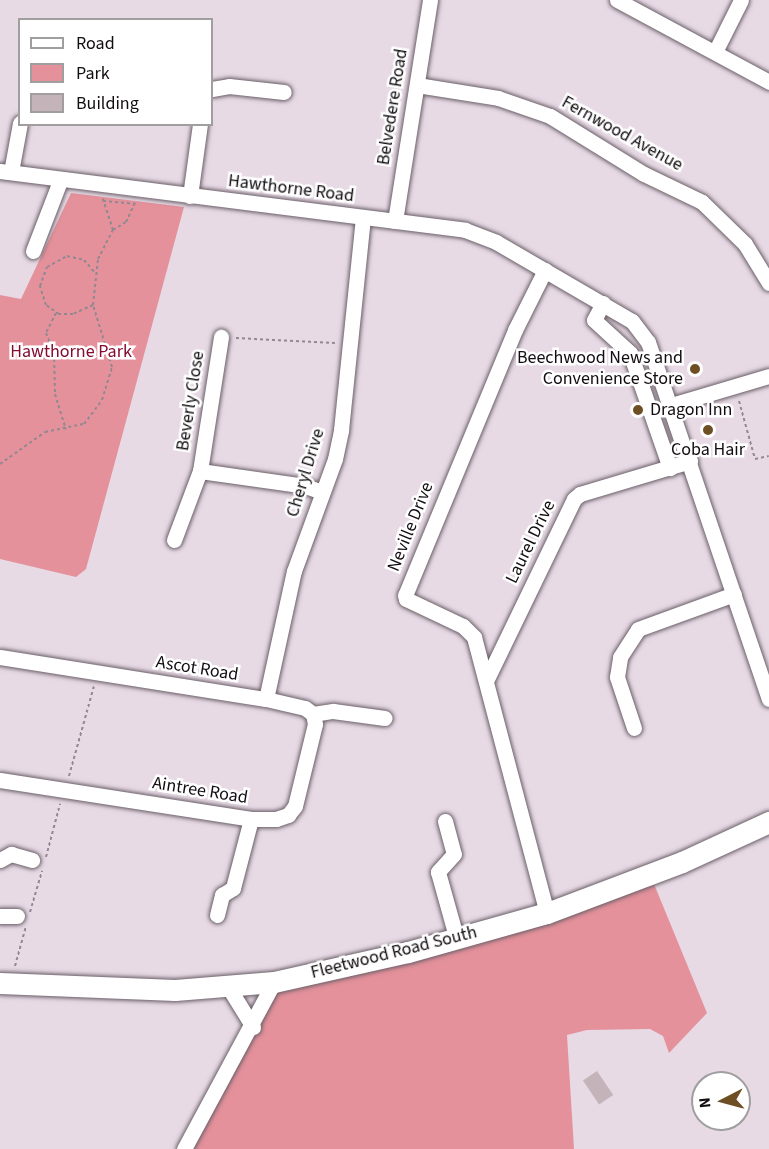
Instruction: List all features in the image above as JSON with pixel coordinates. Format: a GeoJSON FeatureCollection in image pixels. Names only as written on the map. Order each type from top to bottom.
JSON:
{"type":"FeatureCollection","features":[{"type":"Feature","properties":{"kind":"main road","name":"Fleetwood Road South"},"geometry":{"type":"LineString","coordinates":[[5,983],[131,990],[229,988],[274,982],[457,940],[547,913],[682,862],[769,822]]}},
{"type":"Feature","properties":{"kind":"street","name":"Belvedere Road"},"geometry":{"type":"LineString","coordinates":[[394,221],[430,0]]}},
{"type":"Feature","properties":{"kind":"street"},"geometry":{"type":"LineString","coordinates":[[617,0],[769,82]]}},
{"type":"Feature","properties":{"kind":"street"},"geometry":{"type":"LineString","coordinates":[[715,52],[741,0]]}},
{"type":"Feature","properties":{"kind":"street","name":"Fernwood Avenue"},"geometry":{"type":"LineString","coordinates":[[417,85],[525,104],[644,174],[702,202],[745,244],[769,283]]}},
{"type":"Feature","properties":{"kind":"street"},"geometry":{"type":"LineString","coordinates":[[213,89],[229,86],[284,92]]}},
{"type":"Feature","properties":{"kind":"street"},"geometry":{"type":"LineString","coordinates":[[6,172],[19,126]]}},
{"type":"Feature","properties":{"kind":"street"},"geometry":{"type":"LineString","coordinates":[[190,196],[200,126]]}},
{"type":"Feature","properties":{"kind":"street","name":"Hawthorne Road"},"geometry":{"type":"LineString","coordinates":[[6,172],[60,181],[103,194],[136,198],[190,196],[465,230],[496,242],[603,303],[640,330],[671,405],[769,699]]}},
{"type":"Feature","properties":{"kind":"street"},"geometry":{"type":"LineString","coordinates":[[33,251],[60,181]]}},
{"type":"Feature","properties":{"kind":"street","name":"Cheryl Drive"},"geometry":{"type":"LineString","coordinates":[[266,699],[294,571],[322,492],[340,430],[347,344],[363,217]]}},
{"type":"Feature","properties":{"kind":"street","name":"Neville Drive"},"geometry":{"type":"LineString","coordinates":[[545,270],[515,330],[405,595],[406,599],[469,630],[486,681],[547,913]]}},
{"type":"Feature","properties":{"kind":"street"},"geometry":{"type":"LineString","coordinates":[[603,303],[594,320],[630,353],[669,468]]}},
{"type":"Feature","properties":{"kind":"street","name":"Beverly Close"},"geometry":{"type":"LineString","coordinates":[[174,540],[200,471],[221,338]]}},
{"type":"Feature","properties":{"kind":"street"},"geometry":{"type":"LineString","coordinates":[[671,405],[769,376]]}},
{"type":"Feature","properties":{"kind":"street","name":"Laurel Drive"},"geometry":{"type":"LineString","coordinates":[[486,681],[574,499],[580,494],[690,461]]}},
{"type":"Feature","properties":{"kind":"street","name":"Beverly Close"},"geometry":{"type":"LineString","coordinates":[[200,471],[305,486],[322,492]]}},
{"type":"Feature","properties":{"kind":"street"},"geometry":{"type":"LineString","coordinates":[[634,728],[617,677],[620,657],[638,629],[734,594]]}},
{"type":"Feature","properties":{"kind":"street","name":"Ascot Road"},"geometry":{"type":"LineString","coordinates":[[0,657],[266,699],[305,708],[313,714],[333,711],[385,718]]}},
{"type":"Feature","properties":{"kind":"street","name":"Aintree Road"},"geometry":{"type":"LineString","coordinates":[[0,780],[251,819],[276,819],[288,815],[295,806],[315,724],[313,714]]}},
{"type":"Feature","properties":{"kind":"street"},"geometry":{"type":"LineString","coordinates":[[217,915],[222,895],[233,888],[251,819]]}},
{"type":"Feature","properties":{"kind":"street"},"geometry":{"type":"LineString","coordinates":[[445,821],[454,854],[438,872],[457,940]]}},
{"type":"Feature","properties":{"kind":"street"},"geometry":{"type":"LineString","coordinates":[[0,860],[11,854],[32,860]]}},
{"type":"Feature","properties":{"kind":"street"},"geometry":{"type":"LineString","coordinates":[[0,916],[17,916]]}},
{"type":"Feature","properties":{"kind":"street"},"geometry":{"type":"LineString","coordinates":[[184,1149],[252,1027],[274,982]]}},
{"type":"Feature","properties":{"kind":"street"},"geometry":{"type":"LineString","coordinates":[[229,988],[252,1027]]}},
{"type":"Feature","properties":{"kind":"path"},"geometry":{"type":"LineString","coordinates":[[0,464],[45,432],[84,424],[94,413],[112,367],[93,305],[96,274],[105,240],[113,230],[126,222],[136,198],[103,194],[113,230]]}},
{"type":"Feature","properties":{"kind":"path"},"geometry":{"type":"LineString","coordinates":[[93,305],[74,314],[56,313],[41,293],[41,279],[47,267],[75,256],[84,260],[96,274]]}},
{"type":"Feature","properties":{"kind":"path"},"geometry":{"type":"LineString","coordinates":[[56,313],[46,333],[54,353],[55,394],[66,429]]}},
{"type":"Feature","properties":{"kind":"path"},"geometry":{"type":"LineString","coordinates":[[221,338],[347,344]]}},
{"type":"Feature","properties":{"kind":"path"},"geometry":{"type":"LineString","coordinates":[[734,385],[755,459],[769,456]]}},
{"type":"Feature","properties":{"kind":"path"},"geometry":{"type":"LineString","coordinates":[[5,983],[97,673]]}},
{"type":"Feature","properties":{"kind":"green space","name":"Hawthorne Park"},"geometry":{"type":"Polygon","coordinates":[[[71,193],[184,207],[86,569],[76,577],[0,559],[0,295],[21,299],[71,193]]]}},
{"type":"Feature","properties":{"kind":"green space"},"geometry":{"type":"Polygon","coordinates":[[[654,884],[707,1013],[669,1053],[663,1036],[650,1029],[587,1030],[567,1035],[574,1149],[184,1149],[271,993],[439,955],[567,916],[654,884]]]}},
{"type":"Feature","properties":{"kind":"building"},"geometry":{"type":"Polygon","coordinates":[[[597,1071],[613,1095],[599,1105],[583,1081],[597,1071]]]}},
{"type":"Feature","properties":{"kind":"place","name":"Beechwood News and Convenience Store"},"geometry":{"type":"Point","coordinates":[695,369]}},
{"type":"Feature","properties":{"kind":"place","name":"Dragon Inn"},"geometry":{"type":"Point","coordinates":[638,410]}},
{"type":"Feature","properties":{"kind":"place","name":"Coba Hair"},"geometry":{"type":"Point","coordinates":[708,430]}}]}
